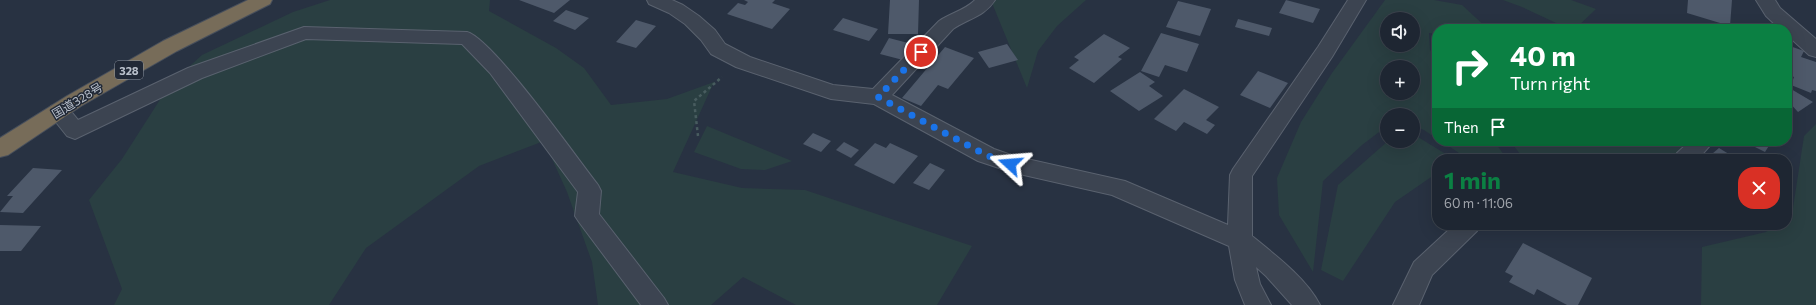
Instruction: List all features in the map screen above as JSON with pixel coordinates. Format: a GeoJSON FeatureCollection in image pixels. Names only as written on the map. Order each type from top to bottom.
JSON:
{"type":"FeatureCollection","features":[{"type":"Feature","properties":{"kind":"highway","name":"国道328号"},"geometry":{"type":"LineString","coordinates":[[0,149],[58,111],[170,46],[263,0]]}},
{"type":"Feature","properties":{"kind":"street"},"geometry":{"type":"LineString","coordinates":[[656,0],[676,9],[692,20],[708,35],[718,49],[740,61],[831,92],[878,97],[986,155],[1010,164],[1117,187],[1241,240],[1275,269],[1307,305]]}},
{"type":"Feature","properties":{"kind":"street"},"geometry":{"type":"LineString","coordinates":[[878,97],[946,25],[958,17],[975,11],[986,0]]}},
{"type":"Feature","properties":{"kind":"street"},"geometry":{"type":"LineString","coordinates":[[1258,305],[1246,278],[1241,240],[1239,197],[1241,175],[1325,52],[1357,0]]}},
{"type":"Feature","properties":{"kind":"street"},"geometry":{"type":"LineString","coordinates":[[1768,14],[1781,24]]}},
{"type":"Feature","properties":{"kind":"street"},"geometry":{"type":"LineString","coordinates":[[1792,32],[1816,50]]}},
{"type":"Feature","properties":{"kind":"street"},"geometry":{"type":"LineString","coordinates":[[58,111],[75,131],[195,73],[304,33],[467,38],[497,68],[590,191],[587,216],[656,305]]}},
{"type":"Feature","properties":{"kind":"street"},"geometry":{"type":"LineString","coordinates":[[1690,154],[1698,146]]}},
{"type":"Feature","properties":{"kind":"street"},"geometry":{"type":"LineString","coordinates":[[1406,305],[1423,270],[1464,230]]}},
{"type":"Feature","properties":{"kind":"path"},"geometry":{"type":"LineString","coordinates":[[698,136],[694,100],[740,61]]}},
{"type":"Feature","properties":{"kind":"green space"},"geometry":{"type":"Polygon","coordinates":[[[330,0],[490,0],[489,11],[556,48],[584,68],[611,105],[667,99],[714,82],[673,172],[742,188],[805,190],[972,246],[937,305],[796,305],[743,277],[711,305],[598,305],[592,262],[567,192],[544,141],[479,166],[366,248],[329,305],[114,305],[122,289],[89,200],[122,159],[170,84],[202,55],[293,12],[330,0]]]}},
{"type":"Feature","properties":{"kind":"green space"},"geometry":{"type":"Polygon","coordinates":[[[994,0],[1086,0],[1057,26],[1038,51],[1027,88],[992,3],[994,0]]]}},
{"type":"Feature","properties":{"kind":"green space"},"geometry":{"type":"Polygon","coordinates":[[[1385,0],[1434,0],[1462,5],[1483,24],[1432,24],[1432,33],[1429,33],[1430,50],[1432,52],[1432,136],[1420,129],[1420,108],[1380,108],[1380,131],[1362,145],[1323,181],[1313,272],[1279,215],[1277,178],[1301,122],[1332,73],[1385,0]]]}},
{"type":"Feature","properties":{"kind":"green space"},"geometry":{"type":"Polygon","coordinates":[[[1503,0],[1571,0],[1596,9],[1580,24],[1558,24],[1503,0]]]}},
{"type":"Feature","properties":{"kind":"green space"},"geometry":{"type":"Polygon","coordinates":[[[1816,124],[1816,305],[1701,305],[1702,247],[1766,232],[1768,230],[1792,230],[1792,209],[1804,136],[1816,124]]]}},
{"type":"Feature","properties":{"kind":"green space"},"geometry":{"type":"Polygon","coordinates":[[[707,126],[792,161],[765,170],[741,169],[694,152],[707,126]]]}},
{"type":"Feature","properties":{"kind":"green space"},"geometry":{"type":"Polygon","coordinates":[[[1420,138],[1446,154],[1432,154],[1432,176],[1395,202],[1343,281],[1321,270],[1338,185],[1380,148],[1420,148],[1420,138]]]}},
{"type":"Feature","properties":{"kind":"green space"},"geometry":{"type":"Polygon","coordinates":[[[1448,146],[1498,146],[1503,154],[1460,154],[1448,146]]]}},
{"type":"Feature","properties":{"kind":"green space"},"geometry":{"type":"Polygon","coordinates":[[[1514,146],[1690,146],[1683,154],[1520,154],[1514,146]]]}},
{"type":"Feature","properties":{"kind":"building"},"geometry":{"type":"Polygon","coordinates":[[[519,0],[570,0],[554,13],[519,0]]]}},
{"type":"Feature","properties":{"kind":"building"},"geometry":{"type":"Polygon","coordinates":[[[744,0],[775,0],[772,3],[790,9],[772,29],[727,14],[738,3],[745,5],[748,2],[744,0]]]}},
{"type":"Feature","properties":{"kind":"building"},"geometry":{"type":"Polygon","coordinates":[[[890,0],[919,0],[918,34],[888,34],[890,0]]]}},
{"type":"Feature","properties":{"kind":"building"},"geometry":{"type":"Polygon","coordinates":[[[1286,0],[1320,9],[1313,23],[1279,13],[1286,0]]]}},
{"type":"Feature","properties":{"kind":"building"},"geometry":{"type":"Polygon","coordinates":[[[1688,0],[1732,0],[1730,24],[1723,24],[1687,13],[1688,0]]]}},
{"type":"Feature","properties":{"kind":"building"},"geometry":{"type":"Polygon","coordinates":[[[1178,1],[1211,9],[1200,36],[1166,27],[1178,1]]]}},
{"type":"Feature","properties":{"kind":"building"},"geometry":{"type":"Polygon","coordinates":[[[566,10],[589,18],[575,30],[553,21],[566,10]]]}},
{"type":"Feature","properties":{"kind":"building"},"geometry":{"type":"Polygon","coordinates":[[[843,18],[878,29],[869,41],[833,30],[843,18]]]}},
{"type":"Feature","properties":{"kind":"building"},"geometry":{"type":"Polygon","coordinates":[[[1238,19],[1272,28],[1269,36],[1235,27],[1238,19]]]}},
{"type":"Feature","properties":{"kind":"building"},"geometry":{"type":"Polygon","coordinates":[[[636,20],[656,26],[636,48],[616,42],[636,20]]]}},
{"type":"Feature","properties":{"kind":"building"},"geometry":{"type":"Polygon","coordinates":[[[1161,33],[1199,44],[1187,72],[1165,65],[1159,77],[1141,71],[1161,33]]]}},
{"type":"Feature","properties":{"kind":"building"},"geometry":{"type":"Polygon","coordinates":[[[1104,34],[1130,48],[1118,57],[1122,59],[1094,83],[1069,68],[1079,60],[1074,57],[1104,34]]]}},
{"type":"Feature","properties":{"kind":"building"},"geometry":{"type":"Polygon","coordinates":[[[889,38],[912,44],[903,60],[880,54],[889,38]]]}},
{"type":"Feature","properties":{"kind":"building"},"geometry":{"type":"Polygon","coordinates":[[[1007,44],[1018,60],[989,68],[978,52],[1007,44]]]}},
{"type":"Feature","properties":{"kind":"building"},"geometry":{"type":"Polygon","coordinates":[[[945,47],[974,58],[948,89],[938,85],[921,106],[902,98],[945,47]]]}},
{"type":"Feature","properties":{"kind":"building"},"geometry":{"type":"Polygon","coordinates":[[[1792,47],[1804,51],[1801,57],[1816,62],[1816,91],[1812,90],[1811,93],[1792,85],[1794,77],[1792,76],[1792,47]]]}},
{"type":"Feature","properties":{"kind":"building"},"geometry":{"type":"Polygon","coordinates":[[[1258,71],[1288,83],[1270,108],[1240,95],[1258,71]]]}},
{"type":"Feature","properties":{"kind":"building"},"geometry":{"type":"Polygon","coordinates":[[[1140,72],[1155,82],[1149,86],[1163,96],[1139,111],[1110,91],[1140,72]]]}},
{"type":"Feature","properties":{"kind":"building"},"geometry":{"type":"Polygon","coordinates":[[[1184,89],[1219,107],[1206,120],[1215,125],[1207,134],[1184,122],[1176,131],[1154,119],[1184,89]]]}},
{"type":"Feature","properties":{"kind":"building"},"geometry":{"type":"Polygon","coordinates":[[[1792,90],[1813,102],[1798,112],[1792,105],[1792,90]]]}},
{"type":"Feature","properties":{"kind":"building"},"geometry":{"type":"Polygon","coordinates":[[[813,133],[831,141],[821,152],[803,144],[813,133]]]}},
{"type":"Feature","properties":{"kind":"building"},"geometry":{"type":"Polygon","coordinates":[[[844,142],[859,150],[851,158],[836,150],[844,142]]]}},
{"type":"Feature","properties":{"kind":"building"},"geometry":{"type":"Polygon","coordinates":[[[875,143],[886,148],[890,143],[918,156],[894,184],[854,165],[875,143]]]}},
{"type":"Feature","properties":{"kind":"building"},"geometry":{"type":"Polygon","coordinates":[[[1753,146],[1769,146],[1765,152],[1753,146]]]}},
{"type":"Feature","properties":{"kind":"building"},"geometry":{"type":"Polygon","coordinates":[[[1719,148],[1729,154],[1712,154],[1719,148]]]}},
{"type":"Feature","properties":{"kind":"building"},"geometry":{"type":"Polygon","coordinates":[[[930,163],[945,170],[929,190],[913,183],[930,163]]]}},
{"type":"Feature","properties":{"kind":"building"},"geometry":{"type":"Polygon","coordinates":[[[33,168],[62,170],[23,213],[0,212],[13,196],[7,196],[33,168]]]}},
{"type":"Feature","properties":{"kind":"building"},"geometry":{"type":"Polygon","coordinates":[[[0,225],[41,226],[21,251],[0,251],[0,225]]]}},
{"type":"Feature","properties":{"kind":"building"},"geometry":{"type":"Polygon","coordinates":[[[1523,243],[1592,278],[1578,305],[1567,305],[1537,289],[1534,295],[1509,282],[1513,276],[1505,272],[1523,243]]]}},
{"type":"Feature","properties":{"kind":"route"},"geometry":{"type":"LineString","coordinates":[[921,52],[878,97],[986,155],[1010,164]]}}]}
